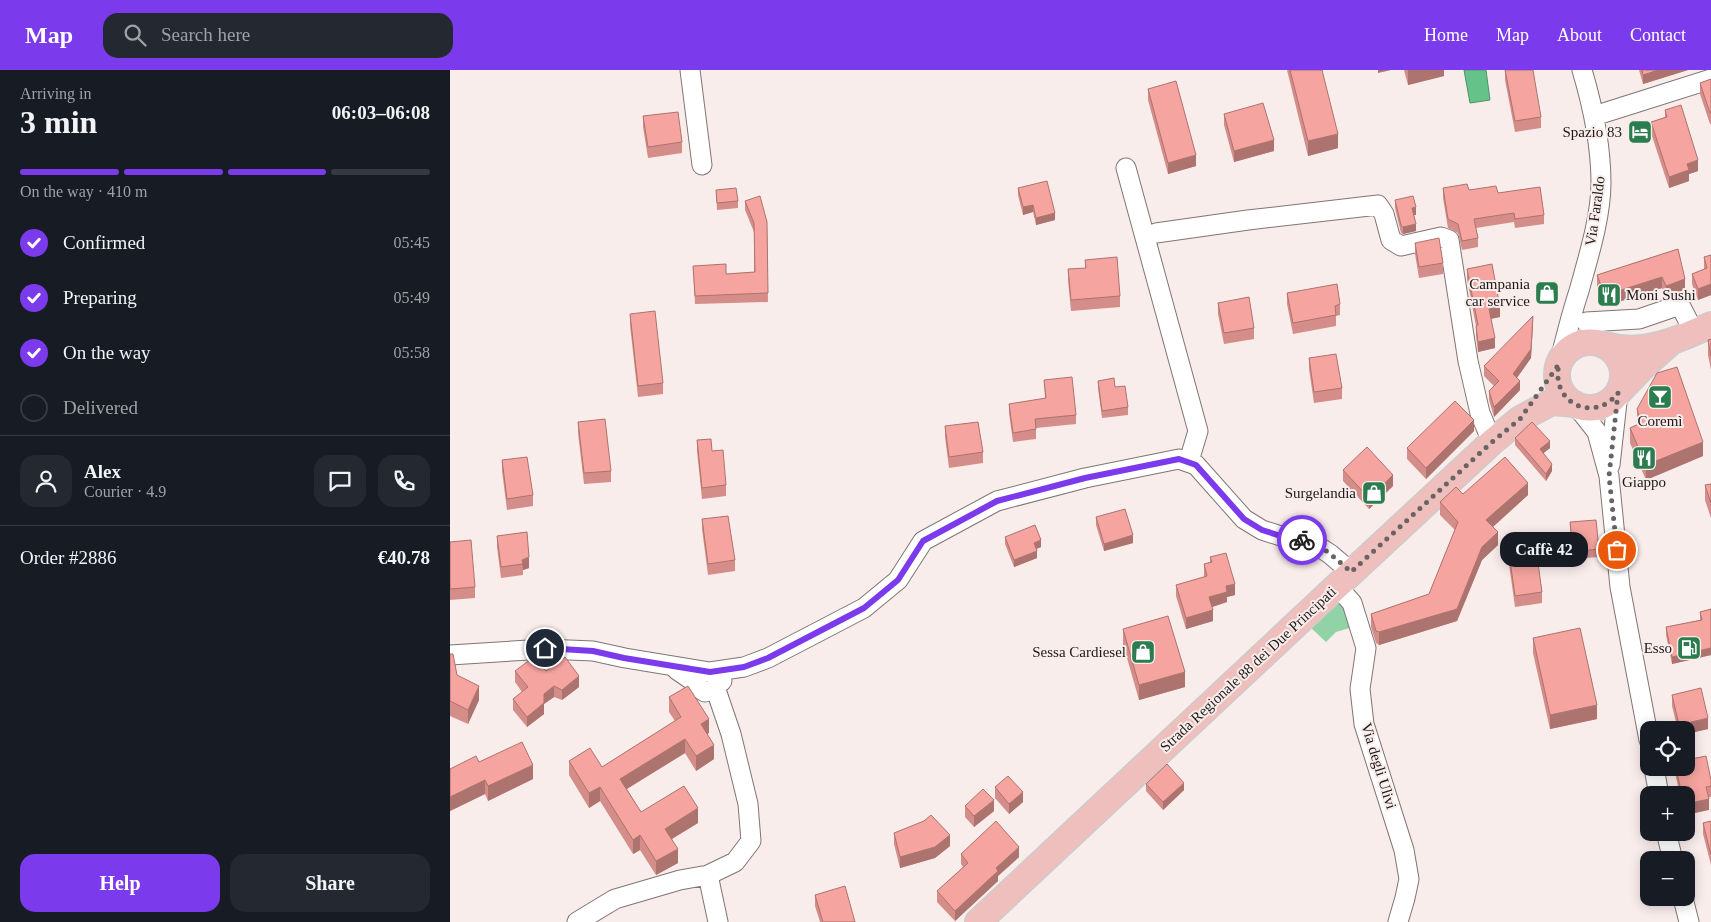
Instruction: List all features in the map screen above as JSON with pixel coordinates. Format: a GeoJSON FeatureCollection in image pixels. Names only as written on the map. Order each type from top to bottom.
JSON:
{"type":"FeatureCollection","features":[{"type":"Feature","properties":{"kind":"main road","name":"Strada Regionale 88 dei Due Principati"},"geometry":{"type":"LineString","coordinates":[[1520,419],[1565,354],[1576,345],[1590,342],[1621,348],[1640,348],[1671,342],[1702,328]]}},
{"type":"Feature","properties":{"kind":"main road","name":"Strada Regionale 88 dei Due Principati"},"geometry":{"type":"LineString","coordinates":[[978,922],[1492,442],[1520,419],[1552,402],[1575,404],[1587,408],[1598,407],[1612,400],[1643,367],[1671,342]]}},
{"type":"Feature","properties":{"kind":"main road"},"geometry":{"type":"LineString","coordinates":[[1602,344],[1614,352],[1622,365],[1623,382],[1618,393]]}},
{"type":"Feature","properties":{"kind":"main road"},"geometry":{"type":"LineString","coordinates":[[1559,364],[1557,374],[1559,385],[1564,395],[1575,404]]}},
{"type":"Feature","properties":{"kind":"street"},"geometry":{"type":"LineString","coordinates":[[690,70],[702,165]]}},
{"type":"Feature","properties":{"kind":"street","name":"Via Faraldo"},"geometry":{"type":"LineString","coordinates":[[1559,364],[1596,226],[1601,185],[1600,150],[1594,116],[1582,70]]}},
{"type":"Feature","properties":{"kind":"street"},"geometry":{"type":"LineString","coordinates":[[1594,116],[1711,79]]}},
{"type":"Feature","properties":{"kind":"street"},"geometry":{"type":"LineString","coordinates":[[708,682],[768,658],[864,608],[898,580],[923,541],[997,501],[1094,476],[1179,459],[1188,461],[1198,431],[1126,168]]}},
{"type":"Feature","properties":{"kind":"street"},"geometry":{"type":"LineString","coordinates":[[1156,233],[1378,205],[1384,214],[1391,240],[1401,246],[1441,237],[1449,240],[1468,361],[1480,412],[1492,442]]}},
{"type":"Feature","properties":{"kind":"street"},"geometry":{"type":"LineString","coordinates":[[1578,292],[1582,316],[1602,344]]}},
{"type":"Feature","properties":{"kind":"street"},"geometry":{"type":"LineString","coordinates":[[1586,322],[1639,319],[1680,305],[1702,328]]}},
{"type":"Feature","properties":{"kind":"street"},"geometry":{"type":"LineString","coordinates":[[1609,476],[1618,393]]}},
{"type":"Feature","properties":{"kind":"street"},"geometry":{"type":"LineString","coordinates":[[1575,404],[1597,432],[1609,476],[1620,587],[1645,721]]}},
{"type":"Feature","properties":{"kind":"street","name":"Via degli Ulivi"},"geometry":{"type":"LineString","coordinates":[[1188,461],[1196,465],[1244,519],[1262,530],[1284,537],[1310,541],[1330,554],[1344,579],[1366,648],[1360,689],[1364,724],[1404,850],[1409,878],[1398,922]]}},
{"type":"Feature","properties":{"kind":"street"},"geometry":{"type":"LineString","coordinates":[[450,655],[545,648],[593,651],[669,666],[708,682],[731,734],[748,804],[750,841],[735,862],[708,875],[680,880],[615,899],[577,922]]}},
{"type":"Feature","properties":{"kind":"street"},"geometry":{"type":"LineString","coordinates":[[708,875],[718,922]]}},
{"type":"Feature","properties":{"kind":"street"},"geometry":{"type":"LineString","coordinates":[[1684,906],[1689,922]]}},
{"type":"Feature","properties":{"kind":"shaded area"},"geometry":{"type":"Polygon","coordinates":[[[1464,70],[1486,70],[1490,100],[1470,103],[1464,70]]]}},
{"type":"Feature","properties":{"kind":"shaded area"},"geometry":{"type":"Polygon","coordinates":[[[1338,601],[1349,615],[1353,627],[1336,632],[1326,642],[1310,627],[1338,601]]]}},
{"type":"Feature","properties":{"kind":"building"},"geometry":{"type":"Polygon","coordinates":[[[1290,70],[1322,70],[1338,134],[1308,141],[1290,70]]]}},
{"type":"Feature","properties":{"kind":"building"},"geometry":{"type":"Polygon","coordinates":[[[1505,70],[1533,70],[1541,117],[1515,121],[1505,70]]]}},
{"type":"Feature","properties":{"kind":"building"},"geometry":{"type":"Polygon","coordinates":[[[1642,70],[1658,70],[1643,75],[1642,70]]]}},
{"type":"Feature","properties":{"kind":"building"},"geometry":{"type":"Polygon","coordinates":[[[1711,79],[1711,113],[1710,113],[1700,83],[1711,79]]]}},
{"type":"Feature","properties":{"kind":"building"},"geometry":{"type":"Polygon","coordinates":[[[1176,81],[1196,155],[1168,163],[1148,89],[1176,81]]]}},
{"type":"Feature","properties":{"kind":"building"},"geometry":{"type":"Polygon","coordinates":[[[1263,103],[1274,140],[1234,151],[1224,114],[1263,103]]]}},
{"type":"Feature","properties":{"kind":"building"},"geometry":{"type":"Polygon","coordinates":[[[1681,105],[1698,160],[1687,164],[1689,170],[1669,177],[1651,122],[1667,117],[1665,110],[1681,105]]]}},
{"type":"Feature","properties":{"kind":"building"},"geometry":{"type":"Polygon","coordinates":[[[678,112],[682,142],[648,147],[643,116],[678,112]]]}},
{"type":"Feature","properties":{"kind":"building"},"geometry":{"type":"Polygon","coordinates":[[[1047,181],[1055,213],[1036,218],[1033,205],[1023,207],[1018,188],[1047,181]]]}},
{"type":"Feature","properties":{"kind":"building"},"geometry":{"type":"Polygon","coordinates":[[[1467,184],[1469,190],[1496,186],[1498,193],[1540,187],[1544,215],[1515,219],[1514,213],[1474,219],[1478,238],[1462,241],[1458,224],[1448,219],[1443,188],[1467,184]]]}},
{"type":"Feature","properties":{"kind":"building"},"geometry":{"type":"Polygon","coordinates":[[[736,188],[738,201],[717,203],[716,190],[736,188]]]}},
{"type":"Feature","properties":{"kind":"building"},"geometry":{"type":"Polygon","coordinates":[[[760,196],[767,222],[768,293],[695,296],[693,266],[726,264],[726,274],[755,272],[754,223],[745,201],[760,196]]]}},
{"type":"Feature","properties":{"kind":"building"},"geometry":{"type":"Polygon","coordinates":[[[1413,196],[1416,207],[1412,208],[1416,224],[1403,227],[1395,200],[1413,196]]]}},
{"type":"Feature","properties":{"kind":"building"},"geometry":{"type":"Polygon","coordinates":[[[1439,238],[1443,263],[1419,267],[1415,243],[1439,238]]]}},
{"type":"Feature","properties":{"kind":"building"},"geometry":{"type":"Polygon","coordinates":[[[1678,249],[1685,279],[1666,286],[1662,277],[1612,293],[1604,293],[1597,275],[1678,249]]]}},
{"type":"Feature","properties":{"kind":"building"},"geometry":{"type":"Polygon","coordinates":[[[1711,255],[1711,284],[1698,289],[1692,274],[1707,268],[1704,257],[1711,255]]]}},
{"type":"Feature","properties":{"kind":"building"},"geometry":{"type":"Polygon","coordinates":[[[1117,257],[1120,296],[1071,300],[1068,269],[1086,268],[1085,260],[1117,257]]]}},
{"type":"Feature","properties":{"kind":"building"},"geometry":{"type":"Polygon","coordinates":[[[1492,264],[1500,307],[1489,309],[1495,338],[1478,342],[1476,326],[1478,325],[1467,269],[1492,264]]]}},
{"type":"Feature","properties":{"kind":"building"},"geometry":{"type":"Polygon","coordinates":[[[1337,284],[1340,304],[1335,306],[1336,315],[1293,323],[1287,293],[1337,284]]]}},
{"type":"Feature","properties":{"kind":"building"},"geometry":{"type":"Polygon","coordinates":[[[1249,297],[1254,328],[1224,333],[1218,303],[1249,297]]]}},
{"type":"Feature","properties":{"kind":"building"},"geometry":{"type":"Polygon","coordinates":[[[655,311],[663,383],[638,386],[630,314],[655,311]]]}},
{"type":"Feature","properties":{"kind":"building"},"geometry":{"type":"Polygon","coordinates":[[[1533,316],[1531,349],[1513,374],[1520,381],[1494,407],[1489,391],[1499,381],[1484,366],[1533,316]]]}},
{"type":"Feature","properties":{"kind":"building"},"geometry":{"type":"Polygon","coordinates":[[[1711,339],[1711,356],[1708,340],[1711,339]]]}},
{"type":"Feature","properties":{"kind":"building"},"geometry":{"type":"Polygon","coordinates":[[[1336,354],[1342,388],[1314,392],[1309,358],[1336,354]]]}},
{"type":"Feature","properties":{"kind":"building"},"geometry":{"type":"Polygon","coordinates":[[[1677,367],[1703,442],[1646,465],[1630,428],[1641,423],[1637,409],[1657,373],[1677,367]]]}},
{"type":"Feature","properties":{"kind":"building"},"geometry":{"type":"Polygon","coordinates":[[[1072,377],[1076,415],[1035,419],[1036,429],[1013,433],[1009,404],[1046,398],[1044,380],[1072,377]]]}},
{"type":"Feature","properties":{"kind":"building"},"geometry":{"type":"Polygon","coordinates":[[[1114,378],[1115,387],[1125,386],[1128,407],[1102,411],[1098,381],[1114,378]]]}},
{"type":"Feature","properties":{"kind":"building"},"geometry":{"type":"Polygon","coordinates":[[[1455,401],[1474,420],[1426,468],[1407,448],[1455,401]]]}},
{"type":"Feature","properties":{"kind":"building"},"geometry":{"type":"Polygon","coordinates":[[[605,419],[611,471],[584,473],[578,422],[605,419]]]}},
{"type":"Feature","properties":{"kind":"building"},"geometry":{"type":"Polygon","coordinates":[[[978,422],[983,452],[949,457],[945,426],[978,422]]]}},
{"type":"Feature","properties":{"kind":"building"},"geometry":{"type":"Polygon","coordinates":[[[1532,422],[1550,441],[1540,449],[1552,464],[1546,474],[1515,438],[1532,422]]]}},
{"type":"Feature","properties":{"kind":"building"},"geometry":{"type":"Polygon","coordinates":[[[711,439],[712,451],[723,450],[726,485],[702,488],[697,440],[711,439]]]}},
{"type":"Feature","properties":{"kind":"building"},"geometry":{"type":"Polygon","coordinates":[[[1367,447],[1393,475],[1369,498],[1343,470],[1367,447]]]}},
{"type":"Feature","properties":{"kind":"building"},"geometry":{"type":"Polygon","coordinates":[[[527,457],[533,495],[507,499],[502,460],[527,457]]]}},
{"type":"Feature","properties":{"kind":"building"},"geometry":{"type":"Polygon","coordinates":[[[1505,457],[1528,483],[1486,520],[1498,532],[1482,547],[1457,609],[1379,632],[1376,631],[1371,614],[1429,594],[1458,522],[1440,502],[1456,487],[1463,494],[1505,457]]]}},
{"type":"Feature","properties":{"kind":"building"},"geometry":{"type":"Polygon","coordinates":[[[1711,484],[1711,503],[1705,485],[1711,484]]]}},
{"type":"Feature","properties":{"kind":"building"},"geometry":{"type":"Polygon","coordinates":[[[1125,509],[1133,535],[1104,544],[1096,517],[1125,509]]]}},
{"type":"Feature","properties":{"kind":"building"},"geometry":{"type":"Polygon","coordinates":[[[728,516],[735,560],[708,564],[702,519],[728,516]]]}},
{"type":"Feature","properties":{"kind":"building"},"geometry":{"type":"Polygon","coordinates":[[[1596,520],[1599,549],[1573,552],[1570,522],[1596,520]]]}},
{"type":"Feature","properties":{"kind":"building"},"geometry":{"type":"Polygon","coordinates":[[[1035,525],[1041,540],[1034,543],[1037,551],[1014,560],[1005,537],[1035,525]]]}},
{"type":"Feature","properties":{"kind":"building"},"geometry":{"type":"Polygon","coordinates":[[[527,532],[529,557],[522,560],[523,564],[501,567],[497,536],[527,532]]]}},
{"type":"Feature","properties":{"kind":"building"},"geometry":{"type":"Polygon","coordinates":[[[471,540],[475,587],[450,589],[450,542],[471,540]]]}},
{"type":"Feature","properties":{"kind":"building"},"geometry":{"type":"Polygon","coordinates":[[[1535,542],[1542,592],[1515,596],[1508,546],[1535,542]]]}},
{"type":"Feature","properties":{"kind":"building"},"geometry":{"type":"Polygon","coordinates":[[[1226,553],[1235,584],[1226,586],[1227,592],[1209,597],[1213,610],[1186,618],[1176,585],[1207,576],[1204,564],[1212,562],[1210,557],[1226,553]]]}},
{"type":"Feature","properties":{"kind":"building"},"geometry":{"type":"Polygon","coordinates":[[[1711,609],[1711,648],[1672,657],[1666,627],[1702,620],[1700,612],[1711,609]]]}},
{"type":"Feature","properties":{"kind":"building"},"geometry":{"type":"Polygon","coordinates":[[[1168,616],[1185,672],[1139,685],[1123,629],[1168,616]]]}},
{"type":"Feature","properties":{"kind":"building"},"geometry":{"type":"Polygon","coordinates":[[[1580,628],[1597,705],[1550,715],[1533,638],[1580,628]]]}},
{"type":"Feature","properties":{"kind":"building"},"geometry":{"type":"Polygon","coordinates":[[[450,654],[453,654],[457,675],[479,686],[468,710],[450,701],[450,654]]]}},
{"type":"Feature","properties":{"kind":"building"},"geometry":{"type":"Polygon","coordinates":[[[535,656],[546,671],[565,657],[579,676],[562,690],[554,686],[544,694],[544,703],[527,717],[513,699],[528,687],[515,671],[535,656]]]}},
{"type":"Feature","properties":{"kind":"building"},"geometry":{"type":"Polygon","coordinates":[[[688,686],[709,719],[701,724],[714,745],[696,756],[685,739],[620,779],[641,812],[684,786],[698,808],[665,829],[678,849],[656,861],[640,835],[633,840],[600,787],[589,793],[569,761],[590,748],[602,767],[681,717],[669,697],[688,686]]]}},
{"type":"Feature","properties":{"kind":"building"},"geometry":{"type":"Polygon","coordinates":[[[1701,688],[1708,718],[1695,721],[1678,721],[1672,695],[1701,688]]]}},
{"type":"Feature","properties":{"kind":"building"},"geometry":{"type":"Polygon","coordinates":[[[522,742],[533,765],[488,786],[485,780],[450,797],[450,769],[476,756],[479,762],[522,742]]]}},
{"type":"Feature","properties":{"kind":"building"},"geometry":{"type":"Polygon","coordinates":[[[1706,756],[1711,786],[1706,787],[1709,799],[1695,802],[1695,786],[1680,786],[1678,776],[1695,776],[1695,758],[1706,756]]]}},
{"type":"Feature","properties":{"kind":"building"},"geometry":{"type":"Polygon","coordinates":[[[1167,764],[1184,783],[1163,802],[1146,784],[1167,764]]]}},
{"type":"Feature","properties":{"kind":"building"},"geometry":{"type":"Polygon","coordinates":[[[1008,776],[1023,792],[1009,804],[995,787],[1008,776]]]}},
{"type":"Feature","properties":{"kind":"building"},"geometry":{"type":"Polygon","coordinates":[[[983,789],[994,800],[974,816],[965,806],[983,789]]]}},
{"type":"Feature","properties":{"kind":"building"},"geometry":{"type":"Polygon","coordinates":[[[931,815],[950,835],[935,847],[900,857],[894,833],[924,821],[931,815]]]}},
{"type":"Feature","properties":{"kind":"building"},"geometry":{"type":"Polygon","coordinates":[[[996,821],[1019,847],[996,868],[998,871],[955,911],[937,891],[968,863],[961,854],[996,821]]]}},
{"type":"Feature","properties":{"kind":"building"},"geometry":{"type":"Polygon","coordinates":[[[1711,821],[1711,855],[1703,823],[1711,821]]]}},
{"type":"Feature","properties":{"kind":"building"},"geometry":{"type":"Polygon","coordinates":[[[845,886],[855,922],[823,922],[815,895],[845,886]]]}},
{"type":"Feature","properties":{"kind":"way so far"},"geometry":{"type":"LineString","coordinates":[[1302,540],[1310,541],[1330,554],[1351,572],[1492,442],[1520,419],[1559,364],[1557,374],[1559,385],[1564,395],[1572,403],[1587,408],[1598,407],[1607,404],[1618,393],[1609,476],[1617,550]]}},
{"type":"Feature","properties":{"kind":"place","name":"Spazio 83"},"geometry":{"type":"Point","coordinates":[1640,132]}},
{"type":"Feature","properties":{"kind":"place","name":"Campania car service"},"geometry":{"type":"Point","coordinates":[1547,293]}},
{"type":"Feature","properties":{"kind":"place","name":"Moni Sushi"},"geometry":{"type":"Point","coordinates":[1609,295]}},
{"type":"Feature","properties":{"kind":"place","name":"Coremì"},"geometry":{"type":"Point","coordinates":[1660,397]}},
{"type":"Feature","properties":{"kind":"place","name":"Giappo"},"geometry":{"type":"Point","coordinates":[1644,458]}},
{"type":"Feature","properties":{"kind":"place","name":"Surgelandia"},"geometry":{"type":"Point","coordinates":[1374,493]}},
{"type":"Feature","properties":{"kind":"place","name":"Caffè 42"},"geometry":{"type":"Point","coordinates":[1617,550]}},
{"type":"Feature","properties":{"kind":"place","name":"Esso"},"geometry":{"type":"Point","coordinates":[1689,648]}},
{"type":"Feature","properties":{"kind":"place","name":"Sessa Cardiesel"},"geometry":{"type":"Point","coordinates":[1143,652]}},
{"type":"Feature","properties":{"kind":"route"},"geometry":{"type":"LineString","coordinates":[[545,648],[593,651],[710,672],[744,667],[768,658],[864,608],[898,580],[923,541],[997,501],[1085,478],[1179,459],[1196,465],[1244,519],[1262,530],[1302,540]]}}]}
